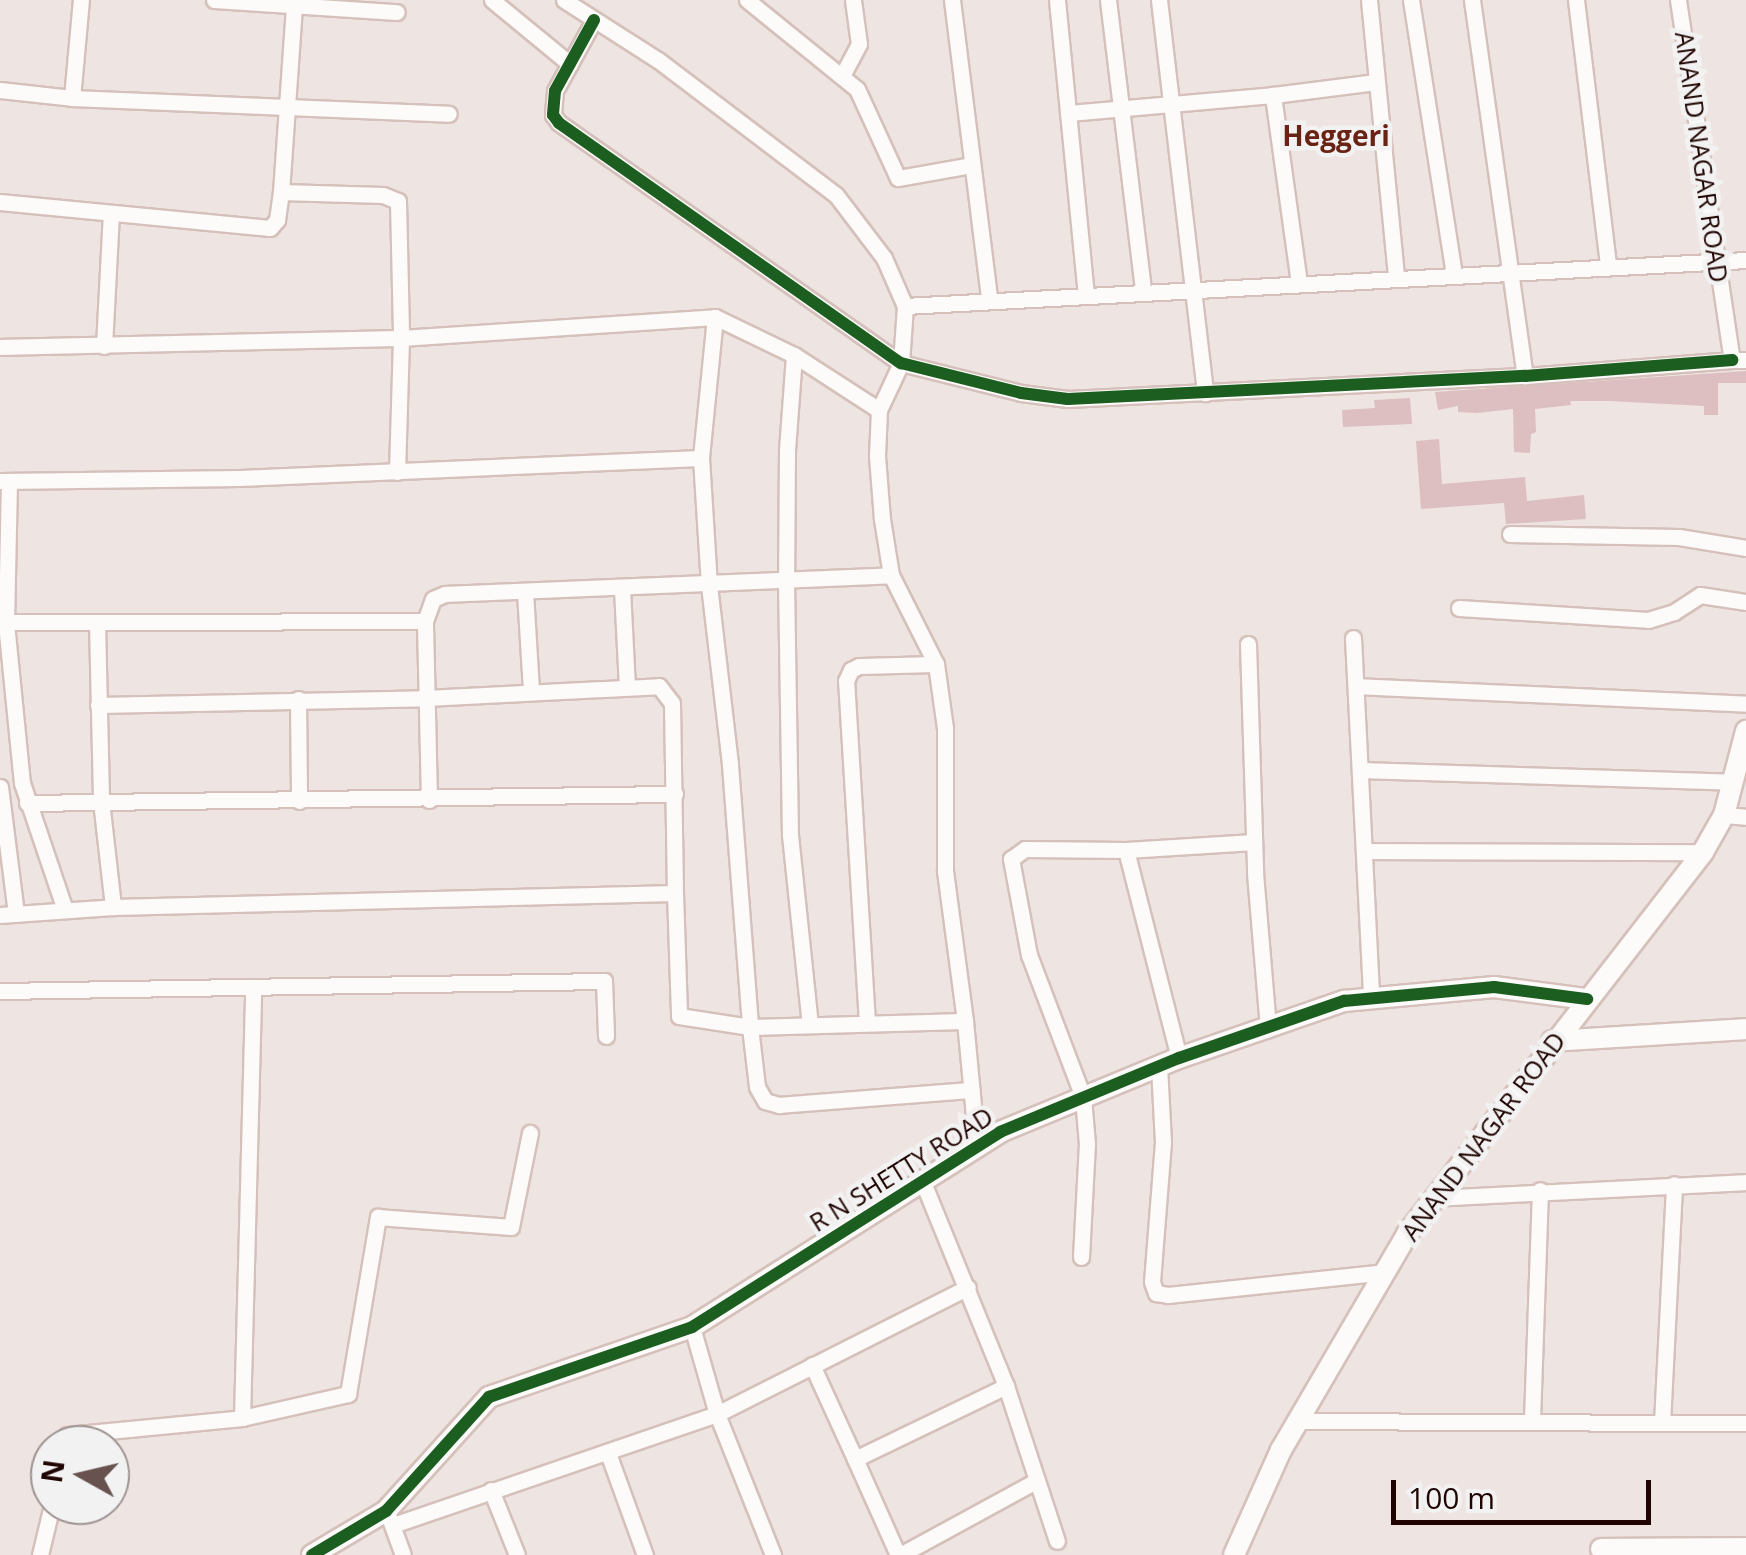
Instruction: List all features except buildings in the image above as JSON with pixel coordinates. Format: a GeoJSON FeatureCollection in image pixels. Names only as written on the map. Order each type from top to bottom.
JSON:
{"type":"FeatureCollection","features":[{"type":"Feature","properties":{"kind":"street"},"geometry":{"type":"LineString","coordinates":[[72,98],[81,0]]}},
{"type":"Feature","properties":{"kind":"street"},"geometry":{"type":"LineString","coordinates":[[214,0],[397,12]]}},
{"type":"Feature","properties":{"kind":"street"},"geometry":{"type":"LineString","coordinates":[[492,0],[570,64]]}},
{"type":"Feature","properties":{"kind":"street"},"geometry":{"type":"LineString","coordinates":[[564,0],[785,152],[836,195],[884,258],[906,306],[898,369],[881,406],[877,456],[891,575],[936,664],[945,728],[945,870],[977,1146]]}},
{"type":"Feature","properties":{"kind":"street"},"geometry":{"type":"LineString","coordinates":[[747,0],[857,89],[898,178],[972,165]]}},
{"type":"Feature","properties":{"kind":"street"},"geometry":{"type":"LineString","coordinates":[[843,74],[859,44],[853,0]]}},
{"type":"Feature","properties":{"kind":"street"},"geometry":{"type":"LineString","coordinates":[[952,0],[989,299]]}},
{"type":"Feature","properties":{"kind":"street"},"geometry":{"type":"LineString","coordinates":[[1056,0],[1086,294]]}},
{"type":"Feature","properties":{"kind":"street"},"geometry":{"type":"LineString","coordinates":[[1108,0],[1142,291]]}},
{"type":"Feature","properties":{"kind":"street"},"geometry":{"type":"LineString","coordinates":[[1159,0],[1206,392]]}},
{"type":"Feature","properties":{"kind":"street"},"geometry":{"type":"LineString","coordinates":[[1369,0],[1396,277]]}},
{"type":"Feature","properties":{"kind":"street"},"geometry":{"type":"LineString","coordinates":[[1410,0],[1454,274]]}},
{"type":"Feature","properties":{"kind":"street"},"geometry":{"type":"LineString","coordinates":[[1472,0],[1524,376]]}},
{"type":"Feature","properties":{"kind":"street"},"geometry":{"type":"LineString","coordinates":[[1576,0],[1608,265]]}},
{"type":"Feature","properties":{"kind":"street","name":"ANAND NAGAR ROAD"},"geometry":{"type":"LineString","coordinates":[[1678,0],[1718,260],[1739,360]]}},
{"type":"Feature","properties":{"kind":"street"},"geometry":{"type":"LineString","coordinates":[[0,202],[270,228],[277,220],[282,192],[294,8]]}},
{"type":"Feature","properties":{"kind":"street"},"geometry":{"type":"LineString","coordinates":[[594,20],[552,104],[559,123],[898,369],[1068,398],[1524,376],[1739,360]]}},
{"type":"Feature","properties":{"kind":"street"},"geometry":{"type":"LineString","coordinates":[[1068,113],[1376,82]]}},
{"type":"Feature","properties":{"kind":"street"},"geometry":{"type":"LineString","coordinates":[[0,90],[72,98],[450,114]]}},
{"type":"Feature","properties":{"kind":"street"},"geometry":{"type":"LineString","coordinates":[[1273,95],[1299,283]]}},
{"type":"Feature","properties":{"kind":"street"},"geometry":{"type":"LineString","coordinates":[[282,192],[384,195],[398,202],[401,338],[397,472]]}},
{"type":"Feature","properties":{"kind":"street"},"geometry":{"type":"LineString","coordinates":[[104,346],[111,213]]}},
{"type":"Feature","properties":{"kind":"street"},"geometry":{"type":"LineString","coordinates":[[906,306],[1746,260]]}},
{"type":"Feature","properties":{"kind":"street"},"geometry":{"type":"LineString","coordinates":[[0,347],[401,338],[715,317],[794,355],[881,406]]}},
{"type":"Feature","properties":{"kind":"street"},"geometry":{"type":"LineString","coordinates":[[715,317],[701,458],[708,585],[730,765],[757,1087],[772,1104],[971,1090]]}},
{"type":"Feature","properties":{"kind":"street"},"geometry":{"type":"LineString","coordinates":[[794,355],[787,450],[790,835],[810,1024]]}},
{"type":"Feature","properties":{"kind":"street"},"geometry":{"type":"LineString","coordinates":[[65,910],[27,803],[14,727],[3,622],[4,481],[397,472],[701,458]]}},
{"type":"Feature","properties":{"kind":"street"},"geometry":{"type":"LineString","coordinates":[[1510,534],[1680,537],[1746,548]]}},
{"type":"Feature","properties":{"kind":"street"},"geometry":{"type":"LineString","coordinates":[[429,800],[425,621],[433,599],[445,594],[891,575]]}},
{"type":"Feature","properties":{"kind":"street"},"geometry":{"type":"LineString","coordinates":[[622,589],[627,687]]}},
{"type":"Feature","properties":{"kind":"street"},"geometry":{"type":"LineString","coordinates":[[525,592],[531,691]]}},
{"type":"Feature","properties":{"kind":"street"},"geometry":{"type":"LineString","coordinates":[[1459,608],[1648,620],[1674,612],[1700,595],[1746,602]]}},
{"type":"Feature","properties":{"kind":"street"},"geometry":{"type":"LineString","coordinates":[[3,622],[425,621]]}},
{"type":"Feature","properties":{"kind":"street"},"geometry":{"type":"LineString","coordinates":[[97,622],[101,801],[113,906]]}},
{"type":"Feature","properties":{"kind":"street"},"geometry":{"type":"LineString","coordinates":[[1353,638],[1371,996]]}},
{"type":"Feature","properties":{"kind":"street"},"geometry":{"type":"LineString","coordinates":[[1248,644],[1254,842],[1268,1029]]}},
{"type":"Feature","properties":{"kind":"street"},"geometry":{"type":"LineString","coordinates":[[867,1023],[846,681],[850,670],[859,666],[936,664]]}},
{"type":"Feature","properties":{"kind":"street"},"geometry":{"type":"LineString","coordinates":[[98,704],[426,698],[660,686],[668,692],[675,794],[679,1016],[750,1027],[965,1021]]}},
{"type":"Feature","properties":{"kind":"street"},"geometry":{"type":"LineString","coordinates":[[1356,686],[1746,704]]}},
{"type":"Feature","properties":{"kind":"street"},"geometry":{"type":"LineString","coordinates":[[298,699],[298,800]]}},
{"type":"Feature","properties":{"kind":"street","name":"ANAND NAGAR ROAD"},"geometry":{"type":"LineString","coordinates":[[1234,1555],[1281,1450],[1434,1198],[1702,852],[1724,816],[1746,731]]}},
{"type":"Feature","properties":{"kind":"street"},"geometry":{"type":"LineString","coordinates":[[1360,770],[1733,782]]}},
{"type":"Feature","properties":{"kind":"street"},"geometry":{"type":"LineString","coordinates":[[27,803],[675,794]]}},
{"type":"Feature","properties":{"kind":"street"},"geometry":{"type":"LineString","coordinates":[[1,797],[8,915],[113,906],[676,893]]}},
{"type":"Feature","properties":{"kind":"street"},"geometry":{"type":"LineString","coordinates":[[1724,816],[1746,817]]}},
{"type":"Feature","properties":{"kind":"street"},"geometry":{"type":"LineString","coordinates":[[1081,1258],[1087,1144],[1083,1098],[1029,955],[1011,859],[1026,849],[1126,850],[1254,842]]}},
{"type":"Feature","properties":{"kind":"street"},"geometry":{"type":"LineString","coordinates":[[1126,850],[1179,1058]]}},
{"type":"Feature","properties":{"kind":"street"},"geometry":{"type":"LineString","coordinates":[[1364,851],[1702,852]]}},
{"type":"Feature","properties":{"kind":"street"},"geometry":{"type":"LineString","coordinates":[[0,992],[604,981],[606,1036]]}},
{"type":"Feature","properties":{"kind":"street","name":"R N SHETTY ROAD"},"geometry":{"type":"LineString","coordinates":[[312,1555],[390,1518],[489,1397],[692,1327],[1000,1132],[1179,1058],[1344,1001],[1494,988],[1586,999]]}},
{"type":"Feature","properties":{"kind":"street"},"geometry":{"type":"LineString","coordinates":[[242,1418],[253,989]]}},
{"type":"Feature","properties":{"kind":"street"},"geometry":{"type":"LineString","coordinates":[[1552,1042],[1746,1029]]}},
{"type":"Feature","properties":{"kind":"street"},"geometry":{"type":"LineString","coordinates":[[1159,1066],[1162,1142],[1152,1282],[1156,1292],[1168,1296],[1386,1272]]}},
{"type":"Feature","properties":{"kind":"street"},"geometry":{"type":"LineString","coordinates":[[130,1429],[242,1418],[348,1394],[378,1218],[511,1227],[530,1132]]}},
{"type":"Feature","properties":{"kind":"street"},"geometry":{"type":"LineString","coordinates":[[922,1180],[1006,1386],[1057,1541]]}},
{"type":"Feature","properties":{"kind":"street"},"geometry":{"type":"LineString","coordinates":[[1434,1198],[1746,1182]]}},
{"type":"Feature","properties":{"kind":"street"},"geometry":{"type":"LineString","coordinates":[[1662,1423],[1674,1184]]}},
{"type":"Feature","properties":{"kind":"street"},"geometry":{"type":"LineString","coordinates":[[1532,1419],[1540,1190]]}},
{"type":"Feature","properties":{"kind":"street"},"geometry":{"type":"LineString","coordinates":[[403,1555],[390,1518],[608,1453],[716,1414],[968,1287]]}},
{"type":"Feature","properties":{"kind":"street"},"geometry":{"type":"LineString","coordinates":[[692,1327],[716,1414],[773,1555]]}},
{"type":"Feature","properties":{"kind":"street"},"geometry":{"type":"LineString","coordinates":[[812,1365],[898,1555],[1036,1481]]}},
{"type":"Feature","properties":{"kind":"street"},"geometry":{"type":"LineString","coordinates":[[855,1460],[1006,1386]]}},
{"type":"Feature","properties":{"kind":"street"},"geometry":{"type":"LineString","coordinates":[[1301,1422],[1532,1419],[1746,1423]]}},
{"type":"Feature","properties":{"kind":"street"},"geometry":{"type":"LineString","coordinates":[[608,1453],[644,1555]]}},
{"type":"Feature","properties":{"kind":"street"},"geometry":{"type":"LineString","coordinates":[[491,1490],[517,1555]]}},
{"type":"Feature","properties":{"kind":"street"},"geometry":{"type":"LineString","coordinates":[[40,1555],[47,1525]]}},
{"type":"Feature","properties":{"kind":"street"},"geometry":{"type":"LineString","coordinates":[[1601,1549],[1746,1548]]}},
{"type":"Feature","properties":{"kind":"cycle path"},"geometry":{"type":"LineString","coordinates":[[594,20],[555,91],[553,115],[559,123],[901,363],[1021,393],[1068,399],[1525,376],[1732,360]]}},
{"type":"Feature","properties":{"kind":"cycle path"},"geometry":{"type":"LineString","coordinates":[[312,1555],[386,1511],[489,1397],[692,1327],[1000,1132],[1179,1058],[1344,1001],[1494,987],[1587,999]]}},
{"type":"Feature","properties":{"kind":"district","name":"Heggeri"},"geometry":{"type":"Point","coordinates":[1336,135]}}]}
